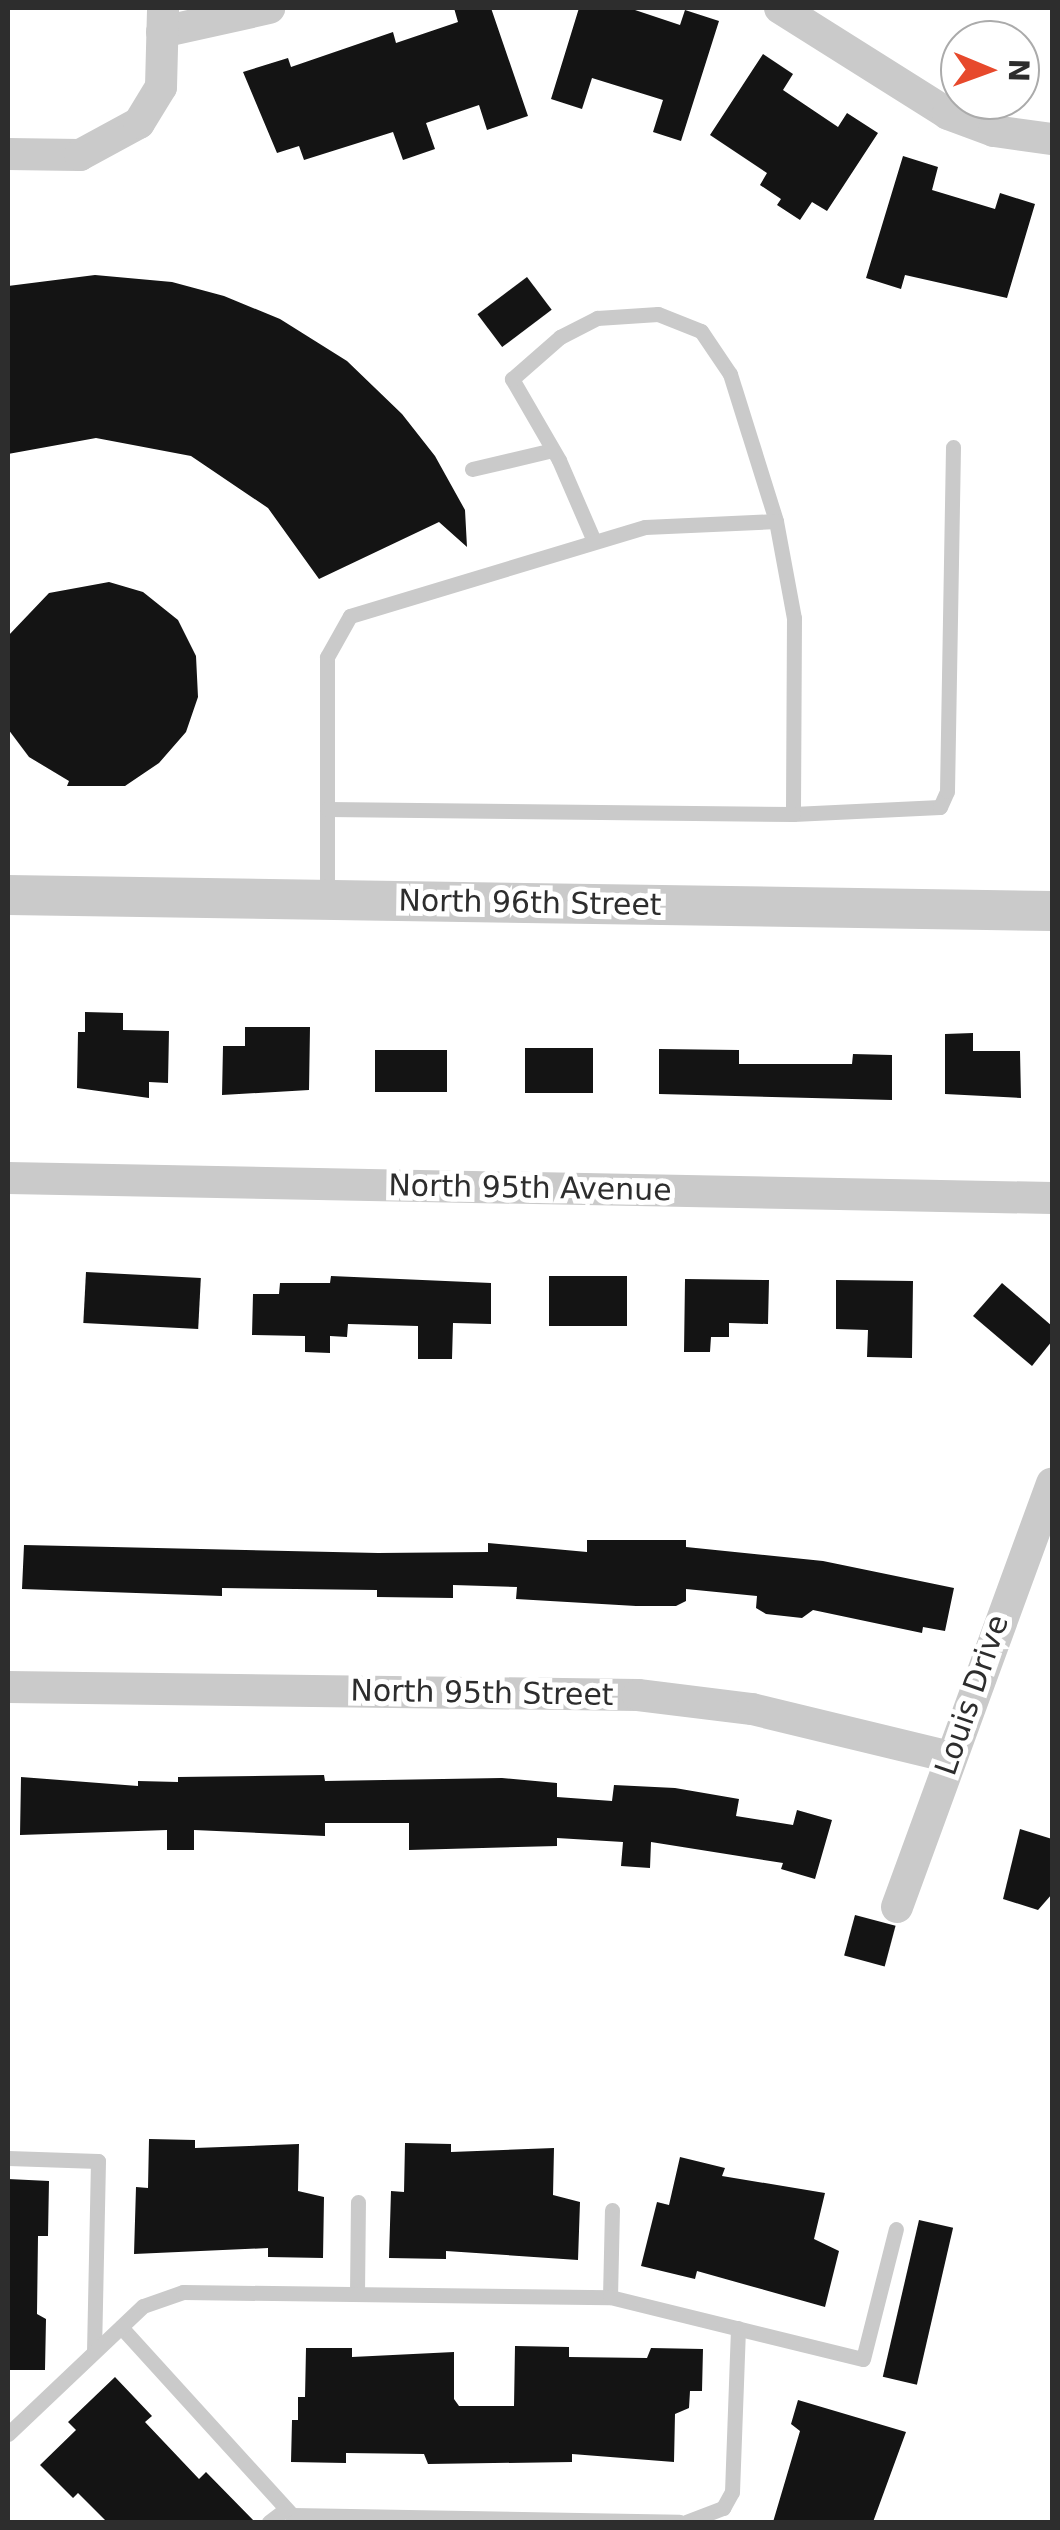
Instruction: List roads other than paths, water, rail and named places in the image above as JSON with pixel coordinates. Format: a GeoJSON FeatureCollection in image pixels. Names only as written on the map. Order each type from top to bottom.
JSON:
{"type":"FeatureCollection","features":[{"type":"Feature","properties":{"kind":"street"},"geometry":{"type":"LineString","coordinates":[[8,154],[80,155],[121,138],[161,88],[162,20],[269,8]]}},
{"type":"Feature","properties":{"kind":"street"},"geometry":{"type":"LineString","coordinates":[[780,8],[948,114],[994,131],[1052,138]]}},
{"type":"Feature","properties":{"kind":"street","name":"North 96th Street"},"geometry":{"type":"LineString","coordinates":[[8,895],[1052,911]]}},
{"type":"Feature","properties":{"kind":"street","name":"North 95th Avenue"},"geometry":{"type":"LineString","coordinates":[[8,1178],[1052,1198]]}},
{"type":"Feature","properties":{"kind":"street","name":"Louis Drive"},"geometry":{"type":"LineString","coordinates":[[897,1908],[1052,1484]]}},
{"type":"Feature","properties":{"kind":"street","name":"North 95th Street"},"geometry":{"type":"LineString","coordinates":[[8,1687],[638,1695],[752,1710],[950,1757]]}},
{"type":"Feature","properties":{"kind":"lane"},"geometry":{"type":"LineString","coordinates":[[594,541],[553,450],[512,379],[560,337],[597,318],[658,314],[701,331],[730,374],[776,521],[794,618],[793,814]]}},
{"type":"Feature","properties":{"kind":"lane"},"geometry":{"type":"LineString","coordinates":[[327,809],[793,814],[940,806],[948,791],[954,447]]}},
{"type":"Feature","properties":{"kind":"lane"},"geometry":{"type":"LineString","coordinates":[[472,469],[553,450]]}},
{"type":"Feature","properties":{"kind":"lane"},"geometry":{"type":"LineString","coordinates":[[327,900],[327,657],[350,616],[645,527],[776,521]]}},
{"type":"Feature","properties":{"kind":"lane"},"geometry":{"type":"LineString","coordinates":[[8,2158],[98,2160],[94,2352]]}},
{"type":"Feature","properties":{"kind":"lane"},"geometry":{"type":"LineString","coordinates":[[357,2294],[358,2202]]}},
{"type":"Feature","properties":{"kind":"lane"},"geometry":{"type":"LineString","coordinates":[[610,2297],[612,2210]]}},
{"type":"Feature","properties":{"kind":"lane"},"geometry":{"type":"LineString","coordinates":[[8,2434],[152,2301],[183,2292],[610,2297],[863,2359],[896,2229]]}},
{"type":"Feature","properties":{"kind":"lane"},"geometry":{"type":"LineString","coordinates":[[121,2327],[292,2515],[682,2522],[723,2508],[732,2492],[738,2328]]}},
{"type":"Feature","properties":{"kind":"lane"},"geometry":{"type":"LineString","coordinates":[[270,2522],[286,2508]]}}]}
